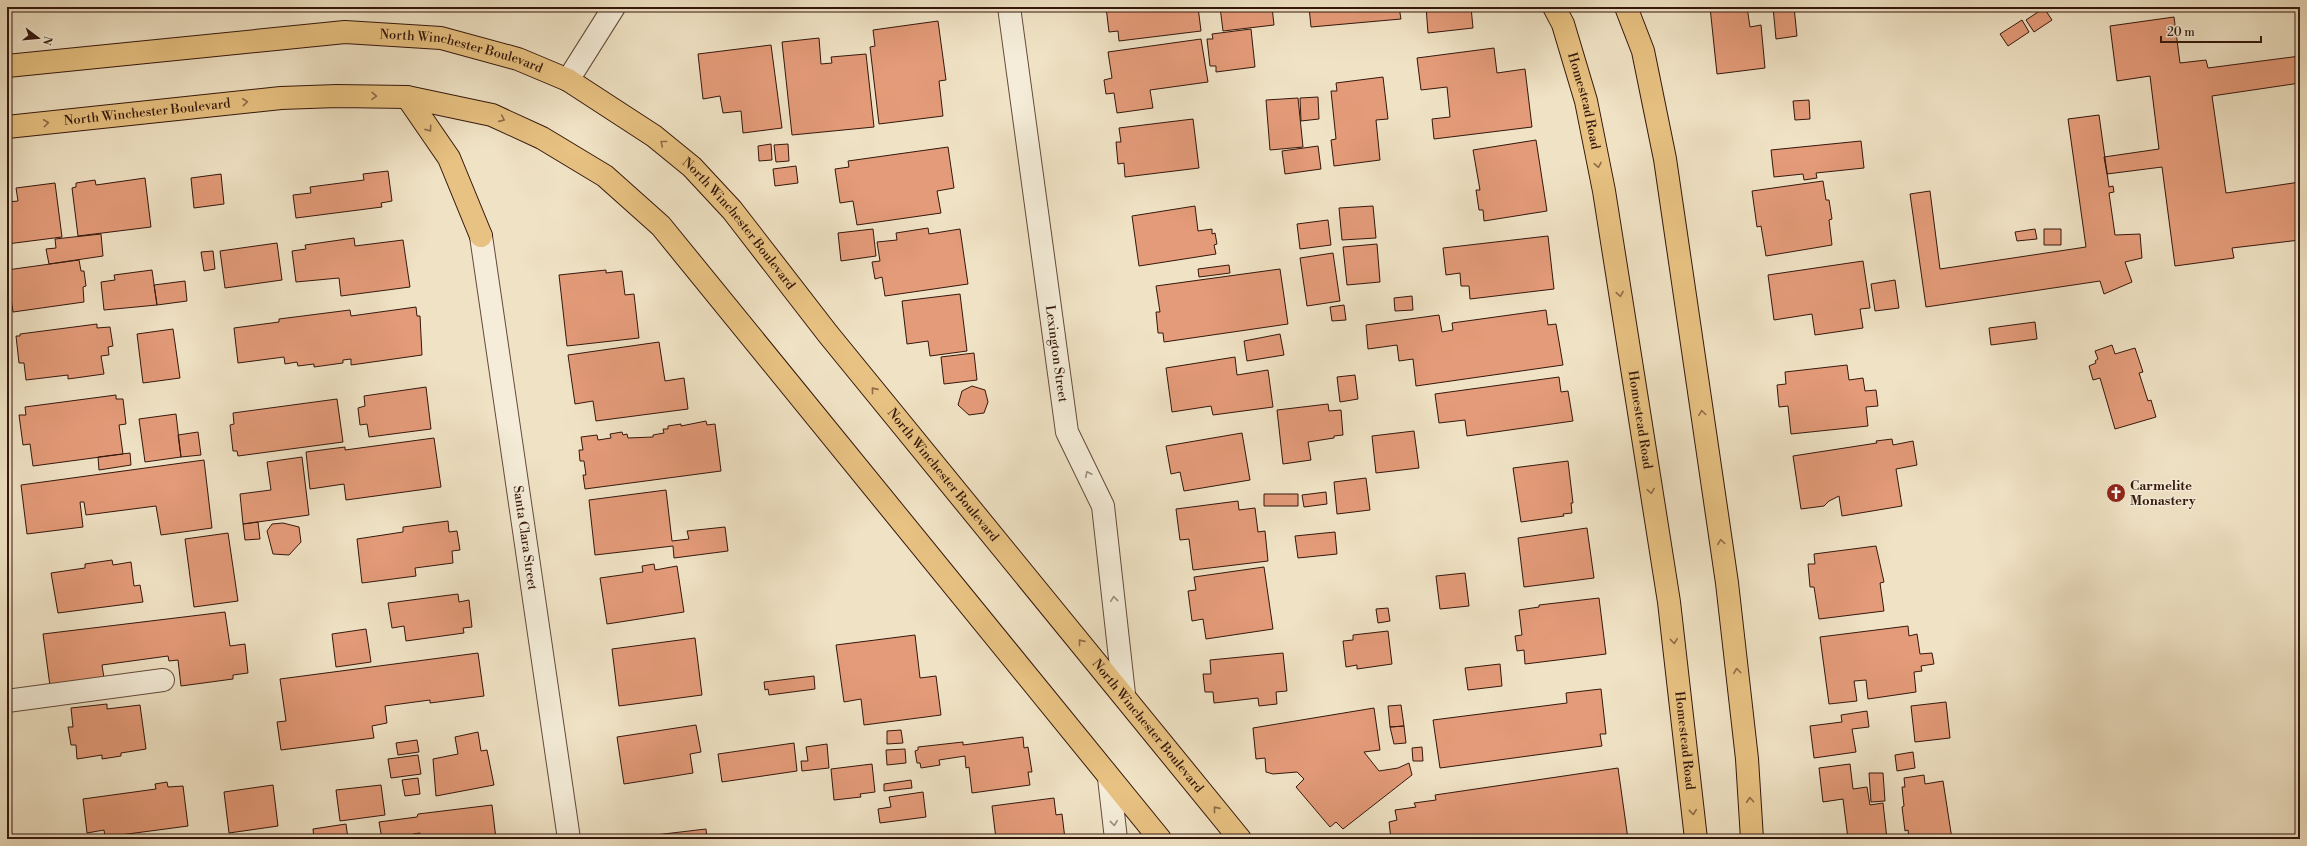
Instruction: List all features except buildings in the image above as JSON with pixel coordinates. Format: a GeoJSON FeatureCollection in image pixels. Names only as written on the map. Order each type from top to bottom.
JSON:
{"type":"FeatureCollection","features":[{"type":"Feature","properties":{"kind":"main road","name":"Homestead Road"},"geometry":{"type":"LineString","coordinates":[[1554,7],[1563,24],[1586,101],[1604,191],[1669,602],[1696,839]]}},
{"type":"Feature","properties":{"kind":"main road"},"geometry":{"type":"LineString","coordinates":[[1626,7],[1643,51],[1665,159],[1727,583],[1747,759],[1752,839]]}},
{"type":"Feature","properties":{"kind":"main road","name":"North Winchester Boulevard"},"geometry":{"type":"LineString","coordinates":[[7,66],[345,32],[442,38],[518,59],[568,80],[654,136],[692,167],[732,210],[833,340],[1124,694],[1240,839]]}},
{"type":"Feature","properties":{"kind":"main road","name":"North Winchester Boulevard"},"geometry":{"type":"LineString","coordinates":[[7,127],[281,98],[337,96],[407,97],[492,115],[542,138],[605,176],[661,226],[1160,839]]}},
{"type":"Feature","properties":{"kind":"main road"},"geometry":{"type":"LineString","coordinates":[[407,97],[449,158],[482,236]]}},
{"type":"Feature","properties":{"kind":"street"},"geometry":{"type":"LineString","coordinates":[[568,80],[614,7]]}},
{"type":"Feature","properties":{"kind":"street","name":"Lexington Street"},"geometry":{"type":"LineString","coordinates":[[1009,7],[1067,432],[1104,506],[1124,694]]}},
{"type":"Feature","properties":{"kind":"street","name":"Santa Clara Street"},"geometry":{"type":"LineString","coordinates":[[482,236],[569,839]]}},
{"type":"Feature","properties":{"kind":"street"},"geometry":{"type":"LineString","coordinates":[[7,701],[163,680]]}},
{"type":"Feature","properties":{"kind":"street"},"geometry":{"type":"LineString","coordinates":[[1109,778],[1116,839]]}},
{"type":"Feature","properties":{"kind":"place","name":"Carmelite Monastery"},"geometry":{"type":"Point","coordinates":[2116,493]}}]}
